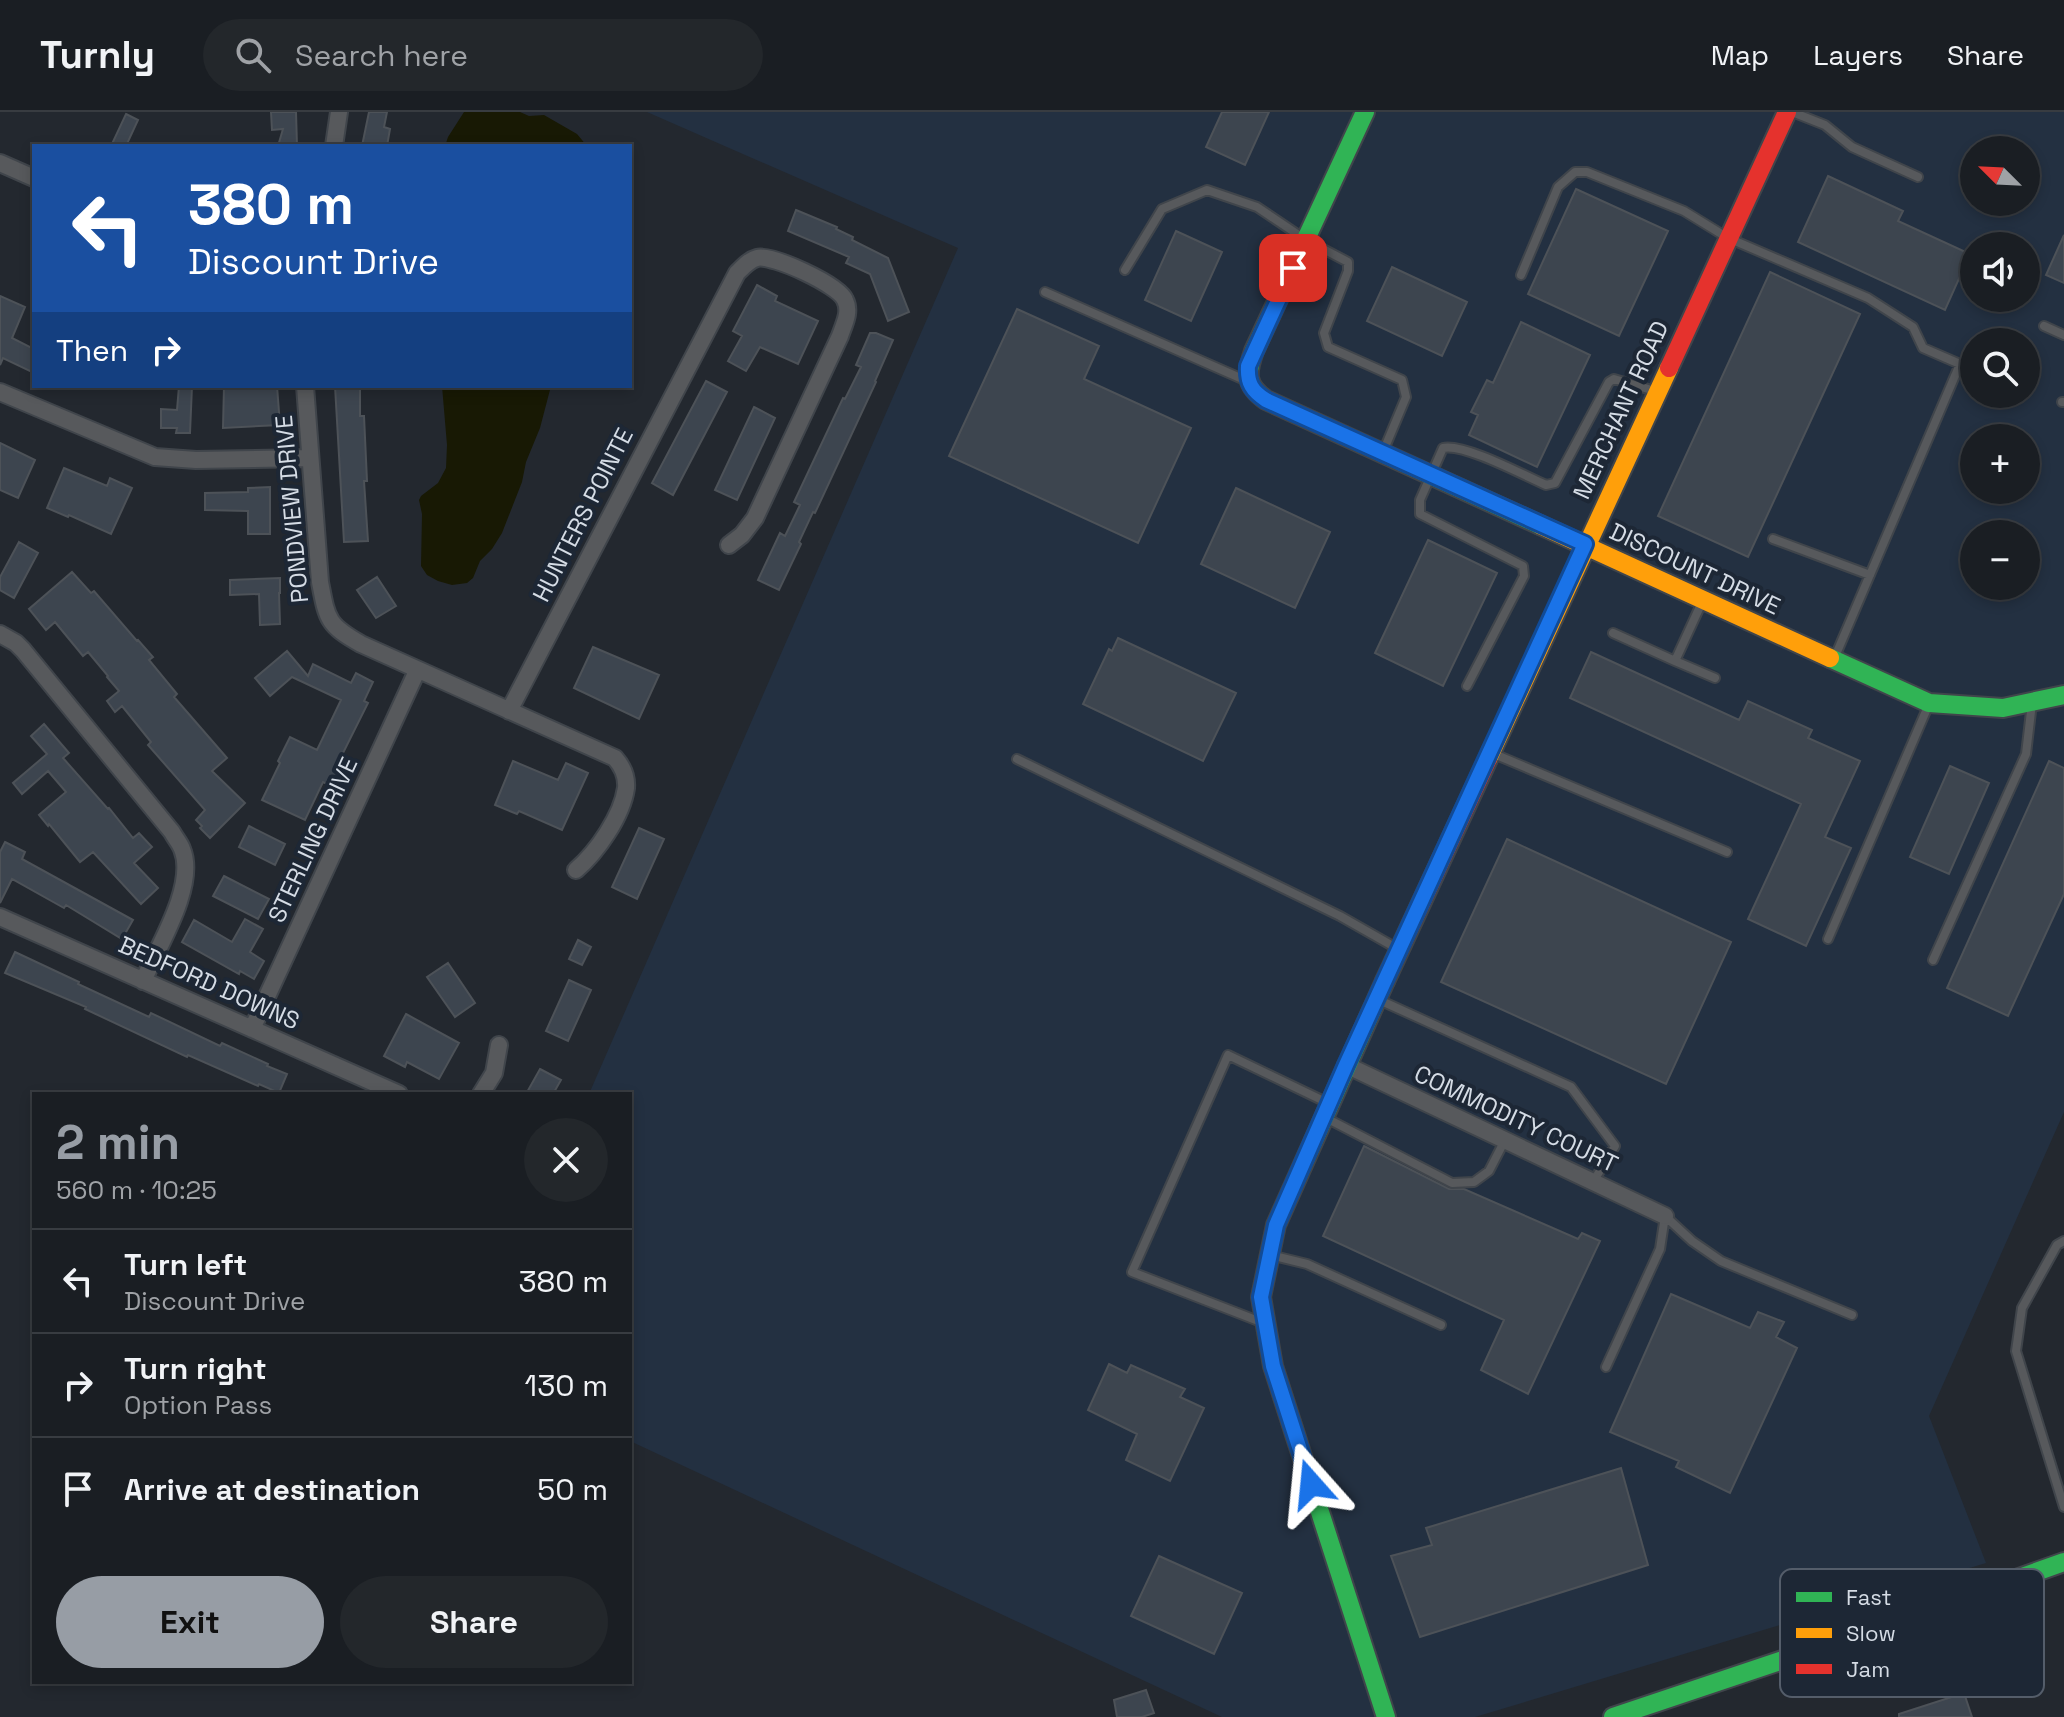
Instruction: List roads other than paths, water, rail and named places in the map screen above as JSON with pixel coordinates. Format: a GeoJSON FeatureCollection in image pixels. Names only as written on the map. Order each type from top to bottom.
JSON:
{"type":"FeatureCollection","features":[{"type":"Feature","properties":{"kind":"main road"},"geometry":{"type":"LineString","coordinates":[[1247,381],[1248,366],[1254,351],[1365,112]]}},
{"type":"Feature","properties":{"kind":"main road","name":"MERCHANT ROAD"},"geometry":{"type":"LineString","coordinates":[[1386,1717],[1273,1366],[1261,1297],[1276,1225],[1376,998],[1585,544],[1790,112]]}},
{"type":"Feature","properties":{"kind":"main road","name":"DISCOUNT DRIVE"},"geometry":{"type":"LineString","coordinates":[[1247,381],[1255,393],[1266,400],[1929,703],[2003,708],[2064,695]]}},
{"type":"Feature","properties":{"kind":"main road"},"geometry":{"type":"LineString","coordinates":[[2044,1569],[2064,1562]]}},
{"type":"Feature","properties":{"kind":"main road"},"geometry":{"type":"LineString","coordinates":[[1613,1717],[1780,1661]]}},
{"type":"Feature","properties":{"kind":"street"},"geometry":{"type":"LineString","coordinates":[[334,144],[339,112]]}},
{"type":"Feature","properties":{"kind":"street"},"geometry":{"type":"LineString","coordinates":[[0,163],[32,177]]}},
{"type":"Feature","properties":{"kind":"street","name":"HUNTERS POINTE"},"geometry":{"type":"LineString","coordinates":[[509,711],[737,273],[757,258],[769,258],[831,285],[840,292],[848,309],[840,336],[755,518],[742,535],[729,545]]}},
{"type":"Feature","properties":{"kind":"street","name":"PONDVIEW DRIVE"},"geometry":{"type":"LineString","coordinates":[[305,388],[320,582],[325,610],[339,632],[417,671]]}},
{"type":"Feature","properties":{"kind":"street"},"geometry":{"type":"LineString","coordinates":[[0,392],[155,457],[196,460],[310,458]]}},
{"type":"Feature","properties":{"kind":"street"},"geometry":{"type":"LineString","coordinates":[[0,634],[16,643],[172,832],[182,849],[186,866],[182,895],[143,981]]}},
{"type":"Feature","properties":{"kind":"street"},"geometry":{"type":"LineString","coordinates":[[417,671],[606,752],[622,766],[626,789],[620,806],[606,836],[576,870]]}},
{"type":"Feature","properties":{"kind":"street","name":"STERLING DRIVE"},"geometry":{"type":"LineString","coordinates":[[252,1029],[417,671]]}},
{"type":"Feature","properties":{"kind":"street","name":"BEDFORD DOWNS"},"geometry":{"type":"LineString","coordinates":[[0,917],[394,1092]]}},
{"type":"Feature","properties":{"kind":"street"},"geometry":{"type":"LineString","coordinates":[[482,1092],[494,1073],[499,1045]]}},
{"type":"Feature","properties":{"kind":"street","name":"COMMODITY COURT"},"geometry":{"type":"LineString","coordinates":[[1346,1065],[1665,1216]]}},
{"type":"Feature","properties":{"kind":"lane"},"geometry":{"type":"LineString","coordinates":[[1790,112],[1825,125],[1852,147],[1918,177]]}},
{"type":"Feature","properties":{"kind":"lane"},"geometry":{"type":"LineString","coordinates":[[1521,275],[1558,187],[1575,172],[1587,172],[1684,211],[1728,238],[1868,298],[1913,327],[1923,348],[1960,364],[1834,659]]}},
{"type":"Feature","properties":{"kind":"lane"},"geometry":{"type":"LineString","coordinates":[[1125,270],[1162,209],[1207,190],[1257,207],[1306,240],[1348,262],[1348,271],[1324,333],[1328,347],[1402,380],[1406,397],[1382,453]]}},
{"type":"Feature","properties":{"kind":"lane"},"geometry":{"type":"LineString","coordinates":[[1045,292],[1247,381]]}},
{"type":"Feature","properties":{"kind":"lane"},"geometry":{"type":"LineString","coordinates":[[2044,326],[2064,335]]}},
{"type":"Feature","properties":{"kind":"lane"},"geometry":{"type":"LineString","coordinates":[[1467,686],[1524,576],[1523,566],[1420,514],[1420,500],[1443,448],[1450,446],[1471,452],[1546,485],[1555,483],[1609,382],[1614,379],[1656,392]]}},
{"type":"Feature","properties":{"kind":"lane"},"geometry":{"type":"LineString","coordinates":[[1773,539],[1870,575]]}},
{"type":"Feature","properties":{"kind":"lane"},"geometry":{"type":"LineString","coordinates":[[1675,661],[1703,599]]}},
{"type":"Feature","properties":{"kind":"lane"},"geometry":{"type":"LineString","coordinates":[[1613,633],[1715,678]]}},
{"type":"Feature","properties":{"kind":"lane"},"geometry":{"type":"LineString","coordinates":[[1933,960],[2026,754],[2032,702]]}},
{"type":"Feature","properties":{"kind":"lane"},"geometry":{"type":"LineString","coordinates":[[1828,939],[1929,703]]}},
{"type":"Feature","properties":{"kind":"lane"},"geometry":{"type":"LineString","coordinates":[[1489,753],[1727,852]]}},
{"type":"Feature","properties":{"kind":"lane"},"geometry":{"type":"LineString","coordinates":[[1017,759],[1340,916],[1399,949]]}},
{"type":"Feature","properties":{"kind":"lane"},"geometry":{"type":"LineString","coordinates":[[1376,998],[1571,1087],[1615,1146],[1593,1182]]}},
{"type":"Feature","properties":{"kind":"lane"},"geometry":{"type":"LineString","coordinates":[[1266,1324],[1132,1272],[1228,1055],[1326,1110],[1361,1136],[1452,1183],[1474,1182],[1489,1171],[1505,1140]]}},
{"type":"Feature","properties":{"kind":"lane"},"geometry":{"type":"LineString","coordinates":[[1665,1216],[1692,1241],[1721,1261],[1852,1315]]}},
{"type":"Feature","properties":{"kind":"lane"},"geometry":{"type":"LineString","coordinates":[[1606,1367],[1660,1249],[1665,1216]]}},
{"type":"Feature","properties":{"kind":"lane"},"geometry":{"type":"LineString","coordinates":[[2064,1241],[2057,1245],[2022,1308],[2016,1351],[2064,1507]]}},
{"type":"Feature","properties":{"kind":"lane"},"geometry":{"type":"LineString","coordinates":[[1270,1254],[1307,1264],[1441,1325]]}},
{"type":"Feature","properties":{"kind":"lane"},"geometry":{"type":"LineString","coordinates":[[2054,1478],[2064,1475]]}}]}
